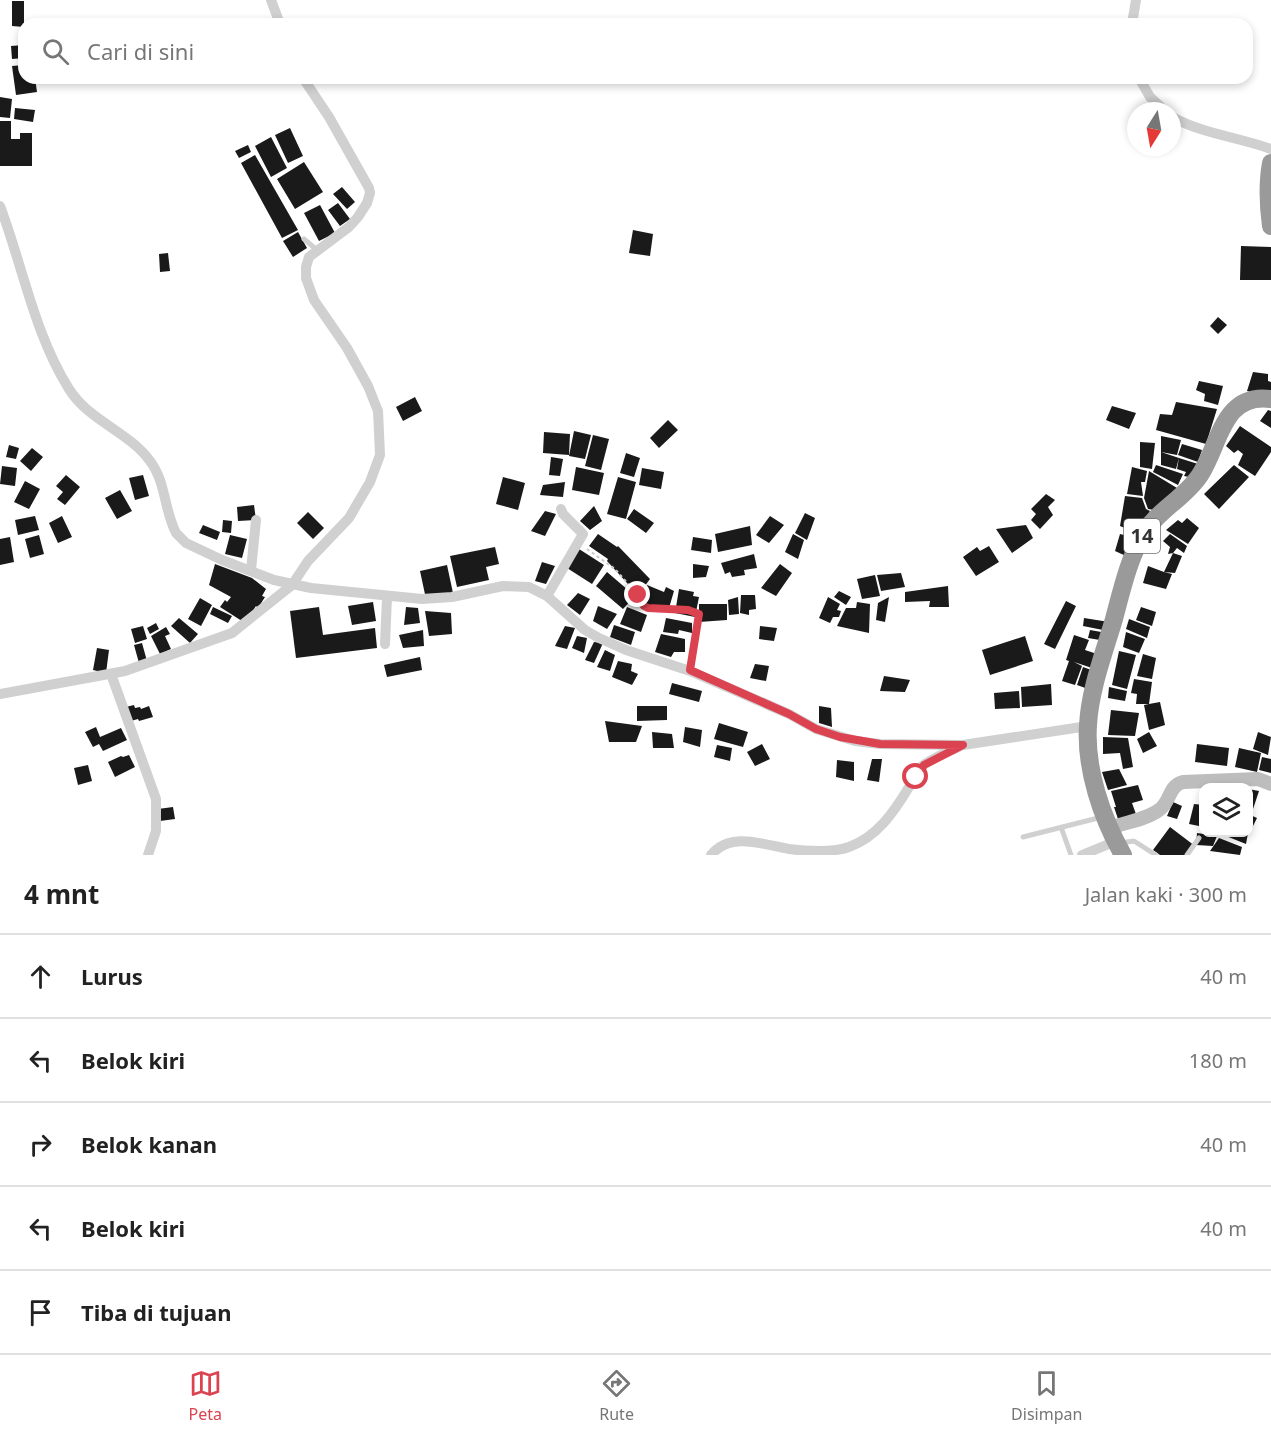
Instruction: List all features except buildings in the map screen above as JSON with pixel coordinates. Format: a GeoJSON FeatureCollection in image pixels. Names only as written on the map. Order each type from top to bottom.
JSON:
{"type":"FeatureCollection","features":[{"type":"Feature","properties":{"kind":"highway"},"geometry":{"type":"LineString","coordinates":[[1271,163],[1268,193],[1271,226]]}},
{"type":"Feature","properties":{"kind":"highway","name":"14"},"geometry":{"type":"LineString","coordinates":[[1114,837],[1094,780],[1088,726],[1098,675],[1138,544],[1153,521],[1193,484],[1202,472],[1229,415],[1242,403],[1271,399]]}},
{"type":"Feature","properties":{"kind":"street"},"geometry":{"type":"LineString","coordinates":[[271,0],[278,18]]}},
{"type":"Feature","properties":{"kind":"street"},"geometry":{"type":"LineString","coordinates":[[1133,18],[1136,0]]}},
{"type":"Feature","properties":{"kind":"street"},"geometry":{"type":"LineString","coordinates":[[0,694],[111,674],[166,658],[232,633],[292,585],[308,561],[350,518],[370,482],[380,455],[378,411],[368,386],[347,348],[314,300],[306,271],[307,260],[349,227],[368,203],[370,193],[307,84]]}},
{"type":"Feature","properties":{"kind":"street"},"geometry":{"type":"LineString","coordinates":[[1142,84],[1155,102]]}},
{"type":"Feature","properties":{"kind":"street"},"geometry":{"type":"LineString","coordinates":[[1181,121],[1195,128],[1271,149]]}},
{"type":"Feature","properties":{"kind":"street"},"geometry":{"type":"LineString","coordinates":[[0,206],[38,324],[55,364],[74,396],[87,411],[128,441],[149,460],[161,482],[174,529],[179,538],[195,548],[292,585],[387,597],[422,599],[452,597],[518,585],[537,590],[599,639],[690,670],[789,714],[816,729],[840,737],[880,744],[963,745],[1088,726]]}},
{"type":"Feature","properties":{"kind":"street"},"geometry":{"type":"LineString","coordinates":[[546,596],[583,537],[583,532],[567,519],[561,509]]}},
{"type":"Feature","properties":{"kind":"street"},"geometry":{"type":"LineString","coordinates":[[251,570],[256,520]]}},
{"type":"Feature","properties":{"kind":"street"},"geometry":{"type":"LineString","coordinates":[[385,644],[387,597]]}},
{"type":"Feature","properties":{"kind":"street"},"geometry":{"type":"LineString","coordinates":[[111,674],[156,799],[156,831],[148,855]]}},
{"type":"Feature","properties":{"kind":"street"},"geometry":{"type":"LineString","coordinates":[[711,855],[724,844],[735,842],[790,852],[832,851],[848,848],[879,829],[891,815],[921,768],[963,745]]}},
{"type":"Feature","properties":{"kind":"street"},"geometry":{"type":"LineString","coordinates":[[1082,855],[1114,837],[1132,821],[1159,810],[1167,801],[1173,787],[1183,782],[1246,779],[1264,780],[1271,784]]}},
{"type":"Feature","properties":{"kind":"lane"},"geometry":{"type":"LineString","coordinates":[[304,239],[317,250]]}},
{"type":"Feature","properties":{"kind":"lane"},"geometry":{"type":"LineString","coordinates":[[1061,827],[1071,855]]}},
{"type":"Feature","properties":{"kind":"lane"},"geometry":{"type":"LineString","coordinates":[[1023,837],[1061,827],[1134,841],[1156,855]]}},
{"type":"Feature","properties":{"kind":"lane"},"geometry":{"type":"LineString","coordinates":[[1187,855],[1199,838]]}},
{"type":"Feature","properties":{"kind":"path"},"geometry":{"type":"LineString","coordinates":[[579,543],[615,568],[638,595],[644,606],[688,610],[699,614],[690,670]]}},
{"type":"Feature","properties":{"kind":"route"},"geometry":{"type":"LineString","coordinates":[[638,595],[644,606],[648,608],[688,610],[699,614],[690,670],[789,714],[816,729],[855,741],[880,744],[963,745],[924,765],[916,777]]}}]}
